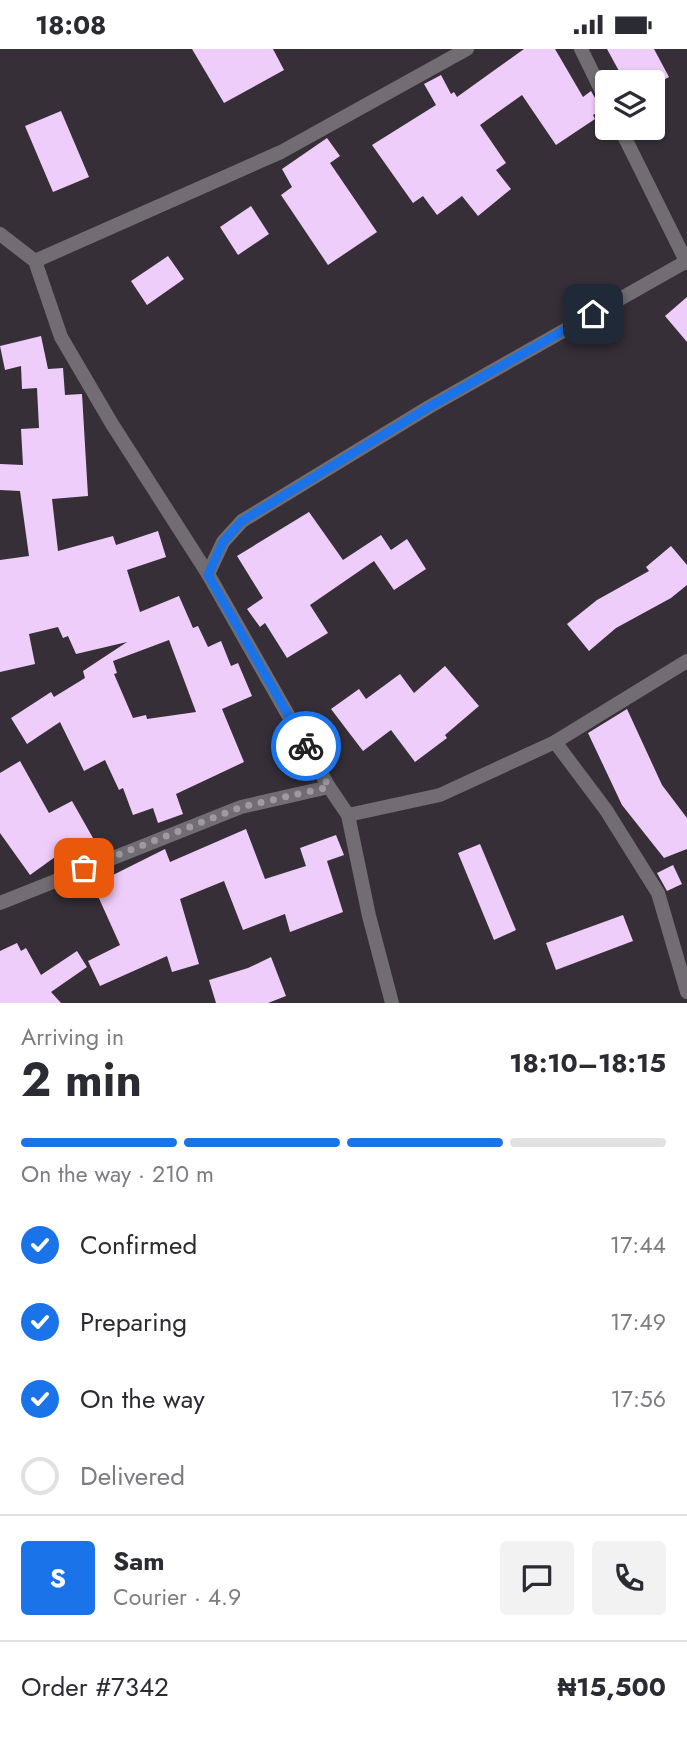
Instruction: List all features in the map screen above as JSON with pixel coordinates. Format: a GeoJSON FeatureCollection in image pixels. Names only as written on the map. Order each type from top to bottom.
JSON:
{"type":"FeatureCollection","features":[{"type":"Feature","properties":{"kind":"street"},"geometry":{"type":"LineString","coordinates":[[35,261],[281,152],[467,49]]}},
{"type":"Feature","properties":{"kind":"street"},"geometry":{"type":"LineString","coordinates":[[581,49],[595,78]]}},
{"type":"Feature","properties":{"kind":"street"},"geometry":{"type":"LineString","coordinates":[[208,575],[223,542],[242,521],[429,407],[687,262],[626,140]]}},
{"type":"Feature","properties":{"kind":"street"},"geometry":{"type":"LineString","coordinates":[[0,235],[35,261],[61,337],[112,424],[208,575],[329,787],[348,815],[369,916],[393,1003]]}},
{"type":"Feature","properties":{"kind":"street"},"geometry":{"type":"LineString","coordinates":[[348,815],[440,795],[555,742],[687,661]]}},
{"type":"Feature","properties":{"kind":"street"},"geometry":{"type":"LineString","coordinates":[[555,742],[606,810],[658,893],[687,992]]}},
{"type":"Feature","properties":{"kind":"street"},"geometry":{"type":"LineString","coordinates":[[0,904],[241,807],[329,787]]}},
{"type":"Feature","properties":{"kind":"building"},"geometry":{"type":"Polygon","coordinates":[[[192,49],[273,49],[284,70],[224,103],[192,49]]]}},
{"type":"Feature","properties":{"kind":"building"},"geometry":{"type":"Polygon","coordinates":[[[524,49],[555,49],[583,97],[591,91],[595,98],[595,119],[556,145],[522,95],[480,125],[506,163],[496,170],[511,189],[478,216],[462,196],[437,215],[423,196],[413,203],[372,145],[436,105],[424,84],[441,75],[451,94],[454,92],[457,97],[524,49]]]}},
{"type":"Feature","properties":{"kind":"building"},"geometry":{"type":"Polygon","coordinates":[[[607,49],[654,49],[669,77],[665,79],[665,70],[618,70],[607,49]]]}},
{"type":"Feature","properties":{"kind":"building"},"geometry":{"type":"Polygon","coordinates":[[[61,111],[89,177],[53,192],[25,126],[61,111]]]}},
{"type":"Feature","properties":{"kind":"building"},"geometry":{"type":"Polygon","coordinates":[[[327,138],[340,156],[330,163],[377,232],[328,265],[281,195],[292,187],[282,169],[327,138]]]}},
{"type":"Feature","properties":{"kind":"building"},"geometry":{"type":"Polygon","coordinates":[[[251,206],[269,234],[238,255],[220,227],[251,206]]]}},
{"type":"Feature","properties":{"kind":"building"},"geometry":{"type":"Polygon","coordinates":[[[168,256],[184,279],[147,305],[131,281],[168,256]]]}},
{"type":"Feature","properties":{"kind":"building"},"geometry":{"type":"Polygon","coordinates":[[[687,297],[687,342],[665,316],[687,297]]]}},
{"type":"Feature","properties":{"kind":"building"},"geometry":{"type":"Polygon","coordinates":[[[41,336],[48,369],[63,368],[65,395],[82,394],[88,496],[52,499],[58,551],[113,536],[116,545],[158,531],[166,557],[127,570],[140,612],[179,596],[193,628],[198,626],[208,647],[221,641],[231,666],[238,663],[252,696],[222,709],[244,762],[176,794],[183,814],[158,823],[153,808],[133,815],[123,788],[119,790],[105,760],[84,771],[60,722],[27,744],[11,718],[51,692],[54,697],[85,678],[83,671],[127,642],[76,654],[68,636],[63,638],[58,627],[29,634],[35,664],[0,672],[0,560],[29,556],[20,491],[0,490],[0,464],[23,465],[21,429],[39,428],[37,388],[22,389],[21,366],[5,370],[0,346],[41,336]],[[169,640],[113,661],[117,673],[114,674],[133,718],[146,715],[147,719],[196,712],[169,640]]]}},
{"type":"Feature","properties":{"kind":"building"},"geometry":{"type":"Polygon","coordinates":[[[309,512],[343,560],[381,535],[391,550],[407,539],[426,569],[394,590],[374,561],[310,605],[328,633],[287,658],[265,623],[260,627],[247,609],[263,598],[237,556],[309,512]]]}},
{"type":"Feature","properties":{"kind":"building"},"geometry":{"type":"Polygon","coordinates":[[[671,546],[687,565],[687,585],[671,598],[616,628],[589,651],[567,624],[597,600],[649,571],[646,567],[671,546]]]}},
{"type":"Feature","properties":{"kind":"building"},"geometry":{"type":"Polygon","coordinates":[[[445,666],[479,706],[445,735],[447,738],[415,762],[391,730],[363,751],[331,709],[359,689],[366,699],[400,674],[414,693],[445,666]]]}},
{"type":"Feature","properties":{"kind":"building"},"geometry":{"type":"Polygon","coordinates":[[[627,709],[662,785],[687,818],[687,849],[664,858],[622,805],[588,733],[627,709]]]}},
{"type":"Feature","properties":{"kind":"building"},"geometry":{"type":"Polygon","coordinates":[[[20,761],[49,813],[72,801],[93,838],[64,855],[62,852],[30,875],[0,833],[0,773],[20,761]]]}},
{"type":"Feature","properties":{"kind":"building"},"geometry":{"type":"Polygon","coordinates":[[[246,829],[265,879],[306,866],[300,848],[336,835],[344,855],[327,861],[343,912],[290,932],[285,914],[243,930],[224,881],[180,899],[199,964],[172,972],[167,956],[100,986],[88,961],[120,945],[93,885],[165,849],[170,862],[246,829]]]}},
{"type":"Feature","properties":{"kind":"building"},"geometry":{"type":"Polygon","coordinates":[[[480,844],[516,930],[494,940],[458,853],[480,844]]]}},
{"type":"Feature","properties":{"kind":"building"},"geometry":{"type":"Polygon","coordinates":[[[673,865],[682,884],[667,891],[657,873],[673,865]]]}},
{"type":"Feature","properties":{"kind":"building"},"geometry":{"type":"Polygon","coordinates":[[[623,915],[633,941],[556,970],[546,943],[623,915]]]}},
{"type":"Feature","properties":{"kind":"building"},"geometry":{"type":"Polygon","coordinates":[[[17,943],[21,951],[26,948],[41,975],[77,951],[87,967],[51,992],[61,1003],[0,1003],[0,951],[17,943]]]}},
{"type":"Feature","properties":{"kind":"building"},"geometry":{"type":"Polygon","coordinates":[[[271,957],[286,996],[268,1003],[216,1003],[209,980],[248,968],[271,957]]]}},
{"type":"Feature","properties":{"kind":"way so far"},"geometry":{"type":"LineString","coordinates":[[84,868],[241,807],[329,787],[306,746]]}},
{"type":"Feature","properties":{"kind":"route"},"geometry":{"type":"LineString","coordinates":[[306,746],[208,575],[223,542],[242,521],[429,407],[593,314]]}}]}
